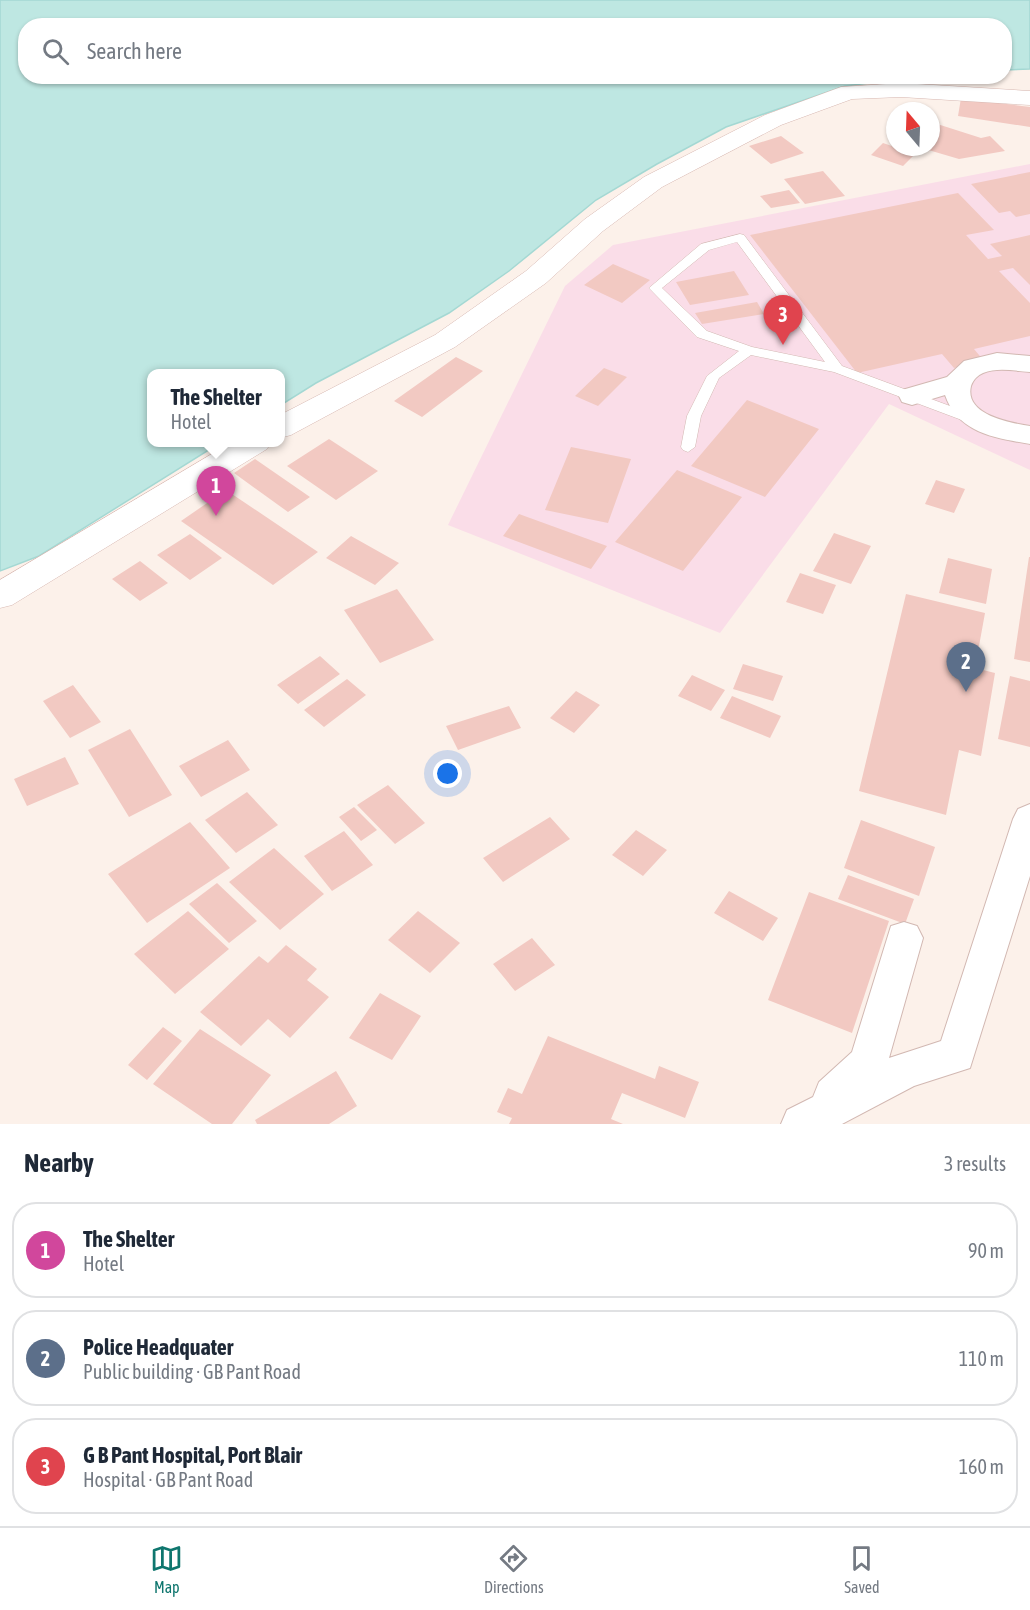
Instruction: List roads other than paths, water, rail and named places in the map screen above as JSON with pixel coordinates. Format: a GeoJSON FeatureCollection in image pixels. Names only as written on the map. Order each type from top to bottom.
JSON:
{"type":"FeatureCollection","features":[{"type":"Feature","properties":{"kind":"street"},"geometry":{"type":"LineString","coordinates":[[285,425],[445,341],[536,277],[594,225],[653,182],[773,120],[849,92],[935,91],[1030,98]]}},
{"type":"Feature","properties":{"kind":"street"},"geometry":{"type":"LineString","coordinates":[[1030,364],[1001,361],[975,365],[962,373],[956,383],[956,396],[962,408],[974,420],[992,429],[1012,434],[1030,435]]}},
{"type":"Feature","properties":{"kind":"street"},"geometry":{"type":"LineString","coordinates":[[912,396],[956,383]]}},
{"type":"Feature","properties":{"kind":"street"},"geometry":{"type":"LineString","coordinates":[[0,596],[248,447]]}},
{"type":"Feature","properties":{"kind":"street"},"geometry":{"type":"LineString","coordinates":[[806,1120],[906,1070],[956,1055],[1030,819]]}},
{"type":"Feature","properties":{"kind":"street"},"geometry":{"type":"LineString","coordinates":[[806,1120],[868,1063],[904,938]]}},
{"type":"Feature","properties":{"kind":"lane"},"geometry":{"type":"LineString","coordinates":[[837,369],[740,238],[705,247],[655,288],[702,334],[749,350],[837,369],[974,420]]}},
{"type":"Feature","properties":{"kind":"lane"},"geometry":{"type":"LineString","coordinates":[[688,447],[694,416],[714,376],[749,350]]}},
{"type":"Feature","properties":{"kind":"water"},"geometry":{"type":"Polygon","coordinates":[[[0,0],[1030,0],[1030,69],[1012,70],[1012,18],[18,18],[18,84],[861,84],[845,86],[726,127],[657,164],[596,200],[509,271],[449,313],[316,383],[285,402],[285,369],[147,369],[147,447],[214,447],[39,556],[0,571],[0,0]]]}},
{"type":"Feature","properties":{"kind":"place","name":"G B Pant Hospital, Port Blair"},"geometry":{"type":"Point","coordinates":[783,345]}},
{"type":"Feature","properties":{"kind":"place","name":"The Shelter"},"geometry":{"type":"Point","coordinates":[216,516]}},
{"type":"Feature","properties":{"kind":"place","name":"Police Headquater"},"geometry":{"type":"Point","coordinates":[966,692]}}]}
